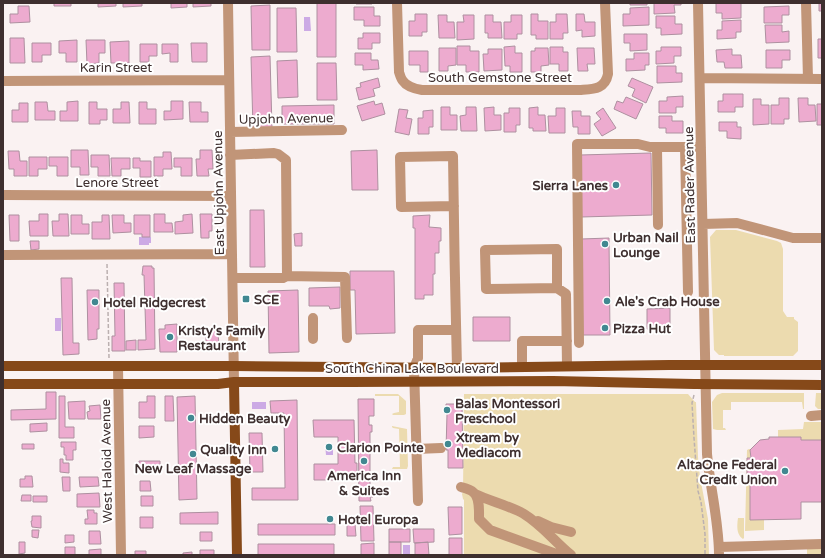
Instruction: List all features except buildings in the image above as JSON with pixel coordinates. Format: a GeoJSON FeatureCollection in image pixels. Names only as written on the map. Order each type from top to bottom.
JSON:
{"type":"FeatureCollection","features":[{"type":"Feature","properties":{"kind":"main road","name":"South China Lake Boulevard"},"geometry":{"type":"LineString","coordinates":[[3,366],[456,368],[822,365]]}},
{"type":"Feature","properties":{"kind":"main road","name":"South China Lake Boulevard"},"geometry":{"type":"LineString","coordinates":[[3,384],[553,381],[822,385]]}},
{"type":"Feature","properties":{"kind":"main road"},"geometry":{"type":"LineString","coordinates":[[234,382],[237,555]]}},
{"type":"Feature","properties":{"kind":"street","name":"East Upjohn Avenue"},"geometry":{"type":"LineString","coordinates":[[228,3],[234,382]]}},
{"type":"Feature","properties":{"kind":"street","name":"South Gemstone Street"},"geometry":{"type":"LineString","coordinates":[[398,3],[399,72],[403,81],[415,89],[581,90],[600,87],[607,79],[605,3]]}},
{"type":"Feature","properties":{"kind":"street","name":"East Rader Avenue"},"geometry":{"type":"LineString","coordinates":[[698,3],[707,454],[719,541],[719,551]]}},
{"type":"Feature","properties":{"kind":"street"},"geometry":{"type":"LineString","coordinates":[[806,3],[808,79]]}},
{"type":"Feature","properties":{"kind":"street"},"geometry":{"type":"LineString","coordinates":[[700,78],[822,79]]}},
{"type":"Feature","properties":{"kind":"street","name":"Karin Street"},"geometry":{"type":"LineString","coordinates":[[3,81],[229,80]]}},
{"type":"Feature","properties":{"kind":"street","name":"Upjohn Avenue"},"geometry":{"type":"LineString","coordinates":[[230,132],[342,130]]}},
{"type":"Feature","properties":{"kind":"street"},"geometry":{"type":"LineString","coordinates":[[579,343],[576,144],[638,144],[650,147],[702,147]]}},
{"type":"Feature","properties":{"kind":"street"},"geometry":{"type":"LineString","coordinates":[[658,147],[658,225]]}},
{"type":"Feature","properties":{"kind":"street"},"geometry":{"type":"LineString","coordinates":[[685,147],[688,292]]}},
{"type":"Feature","properties":{"kind":"street"},"geometry":{"type":"LineString","coordinates":[[230,155],[274,153],[286,160],[287,276]]}},
{"type":"Feature","properties":{"kind":"street"},"geometry":{"type":"LineString","coordinates":[[454,206],[401,207],[400,157],[453,156],[454,206],[456,330],[456,368]]}},
{"type":"Feature","properties":{"kind":"street","name":"Lenore Street"},"geometry":{"type":"LineString","coordinates":[[3,195],[231,196]]}},
{"type":"Feature","properties":{"kind":"street"},"geometry":{"type":"LineString","coordinates":[[703,224],[737,223],[793,238],[822,238]]}},
{"type":"Feature","properties":{"kind":"street"},"geometry":{"type":"LineString","coordinates":[[558,288],[557,249],[485,250],[486,289],[558,288],[566,294],[567,366]]}},
{"type":"Feature","properties":{"kind":"street"},"geometry":{"type":"LineString","coordinates":[[3,255],[232,254]]}},
{"type":"Feature","properties":{"kind":"street"},"geometry":{"type":"LineString","coordinates":[[232,278],[283,278],[287,276],[345,277],[347,338]]}},
{"type":"Feature","properties":{"kind":"street"},"geometry":{"type":"LineString","coordinates":[[313,318],[313,339]]}},
{"type":"Feature","properties":{"kind":"street"},"geometry":{"type":"LineString","coordinates":[[418,501],[414,368],[418,358],[418,330],[456,330]]}},
{"type":"Feature","properties":{"kind":"street"},"geometry":{"type":"LineString","coordinates":[[522,367],[522,341],[567,341]]}},
{"type":"Feature","properties":{"kind":"street","name":"West Haloid Avenue"},"geometry":{"type":"LineString","coordinates":[[113,366],[118,384],[121,555]]}},
{"type":"Feature","properties":{"kind":"street"},"geometry":{"type":"LineString","coordinates":[[811,416],[822,415]]}},
{"type":"Feature","properties":{"kind":"street"},"geometry":{"type":"LineString","coordinates":[[416,449],[441,448]]}},
{"type":"Feature","properties":{"kind":"street"},"geometry":{"type":"LineString","coordinates":[[461,487],[552,527],[571,532]]}},
{"type":"Feature","properties":{"kind":"street"},"geometry":{"type":"LineString","coordinates":[[475,494],[479,505],[479,519],[490,530],[559,555]]}},
{"type":"Feature","properties":{"kind":"street"},"geometry":{"type":"LineString","coordinates":[[524,514],[542,528],[571,555]]}},
{"type":"Feature","properties":{"kind":"street"},"geometry":{"type":"LineString","coordinates":[[719,551],[822,544]]}},
{"type":"Feature","properties":{"kind":"path"},"geometry":{"type":"LineString","coordinates":[[107,254],[113,366]]}},
{"type":"Feature","properties":{"kind":"path"},"geometry":{"type":"LineString","coordinates":[[694,395],[692,403],[694,438],[698,491],[701,502],[706,555]]}},
{"type":"Feature","properties":{"kind":"shaded area"},"geometry":{"type":"Polygon","coordinates":[[[304,17],[310,17],[311,31],[304,31],[304,17]]]}},
{"type":"Feature","properties":{"kind":"shaded area"},"geometry":{"type":"Polygon","coordinates":[[[716,230],[736,230],[781,243],[783,249],[783,311],[787,317],[794,317],[794,319],[798,322],[798,351],[793,356],[724,356],[719,355],[714,350],[710,237],[716,230]]]}},
{"type":"Feature","properties":{"kind":"shaded area"},"geometry":{"type":"Polygon","coordinates":[[[139,237],[151,237],[151,243],[149,243],[149,245],[139,245],[139,237]]]}},
{"type":"Feature","properties":{"kind":"shaded area"},"geometry":{"type":"Polygon","coordinates":[[[55,318],[61,318],[61,331],[55,331],[55,318]]]}},
{"type":"Feature","properties":{"kind":"shaded area"},"geometry":{"type":"Polygon","coordinates":[[[722,393],[804,393],[804,409],[802,402],[731,402],[731,410],[723,410],[723,428],[726,430],[717,430],[713,429],[712,402],[717,395],[722,393]]]}},
{"type":"Feature","properties":{"kind":"shaded area"},"geometry":{"type":"Polygon","coordinates":[[[816,393],[822,393],[822,409],[818,409],[815,406],[816,393]]]}},
{"type":"Feature","properties":{"kind":"shaded area"},"geometry":{"type":"Polygon","coordinates":[[[375,394],[398,394],[406,401],[406,414],[392,414],[399,412],[399,396],[375,396],[375,394]]]}},
{"type":"Feature","properties":{"kind":"shaded area"},"geometry":{"type":"Polygon","coordinates":[[[464,394],[688,394],[696,402],[698,457],[700,477],[708,519],[709,555],[464,555],[464,500],[462,494],[464,394]]]}},
{"type":"Feature","properties":{"kind":"shaded area"},"geometry":{"type":"Polygon","coordinates":[[[252,402],[266,402],[266,409],[252,409],[252,402]]]}},
{"type":"Feature","properties":{"kind":"shaded area"},"geometry":{"type":"Polygon","coordinates":[[[804,422],[822,422],[822,440],[801,440],[801,437],[778,437],[778,430],[803,429],[804,422]]]}},
{"type":"Feature","properties":{"kind":"shaded area"},"geometry":{"type":"Polygon","coordinates":[[[392,426],[407,429],[407,469],[392,469],[393,467],[400,467],[399,429],[393,428],[392,426]]]}},
{"type":"Feature","properties":{"kind":"shaded area"},"geometry":{"type":"Polygon","coordinates":[[[325,444],[333,444],[333,455],[326,455],[325,444]]]}},
{"type":"Feature","properties":{"kind":"shaded area"},"geometry":{"type":"Polygon","coordinates":[[[751,449],[751,483],[764,518],[764,530],[745,531],[747,450],[751,449]]]}},
{"type":"Feature","properties":{"kind":"shaded area"},"geometry":{"type":"Polygon","coordinates":[[[738,518],[744,518],[743,539],[738,532],[738,518]]]}},
{"type":"Feature","properties":{"kind":"shaded area"},"geometry":{"type":"Polygon","coordinates":[[[403,545],[410,545],[410,555],[403,555],[403,545]]]}},
{"type":"Feature","properties":{"kind":"shaded area"},"geometry":{"type":"Polygon","coordinates":[[[807,548],[822,548],[822,555],[762,555],[807,554],[807,548]]]}},
{"type":"Feature","properties":{"kind":"place","name":"Sierra Lanes"},"geometry":{"type":"Point","coordinates":[616,185]}},
{"type":"Feature","properties":{"kind":"place","name":"Urban Nail Lounge"},"geometry":{"type":"Point","coordinates":[605,244]}},
{"type":"Feature","properties":{"kind":"place","name":"SCE"},"geometry":{"type":"Point","coordinates":[246,299]}},
{"type":"Feature","properties":{"kind":"place","name":"Ale's Crab House"},"geometry":{"type":"Point","coordinates":[607,301]}},
{"type":"Feature","properties":{"kind":"place","name":"Hotel Ridgecrest"},"geometry":{"type":"Point","coordinates":[95,302]}},
{"type":"Feature","properties":{"kind":"place","name":"Pizza Hut"},"geometry":{"type":"Point","coordinates":[605,328]}},
{"type":"Feature","properties":{"kind":"place","name":"Kristy's Family Restaurant"},"geometry":{"type":"Point","coordinates":[170,337]}},
{"type":"Feature","properties":{"kind":"place","name":"Balas Montessori Preschool"},"geometry":{"type":"Point","coordinates":[447,410]}},
{"type":"Feature","properties":{"kind":"place","name":"Hidden Beauty"},"geometry":{"type":"Point","coordinates":[191,418]}},
{"type":"Feature","properties":{"kind":"place","name":"Xtream by Mediacom"},"geometry":{"type":"Point","coordinates":[448,444]}},
{"type":"Feature","properties":{"kind":"place","name":"Clarion Pointe"},"geometry":{"type":"Point","coordinates":[329,447]}},
{"type":"Feature","properties":{"kind":"place","name":"Quality Inn"},"geometry":{"type":"Point","coordinates":[275,449]}},
{"type":"Feature","properties":{"kind":"place","name":"New Leaf Massage"},"geometry":{"type":"Point","coordinates":[193,454]}},
{"type":"Feature","properties":{"kind":"place","name":"America Inn & Suites"},"geometry":{"type":"Point","coordinates":[364,461]}},
{"type":"Feature","properties":{"kind":"place","name":"AltaOne Federal Credit Union"},"geometry":{"type":"Point","coordinates":[785,471]}},
{"type":"Feature","properties":{"kind":"place","name":"Hotel Europa"},"geometry":{"type":"Point","coordinates":[330,519]}}]}
